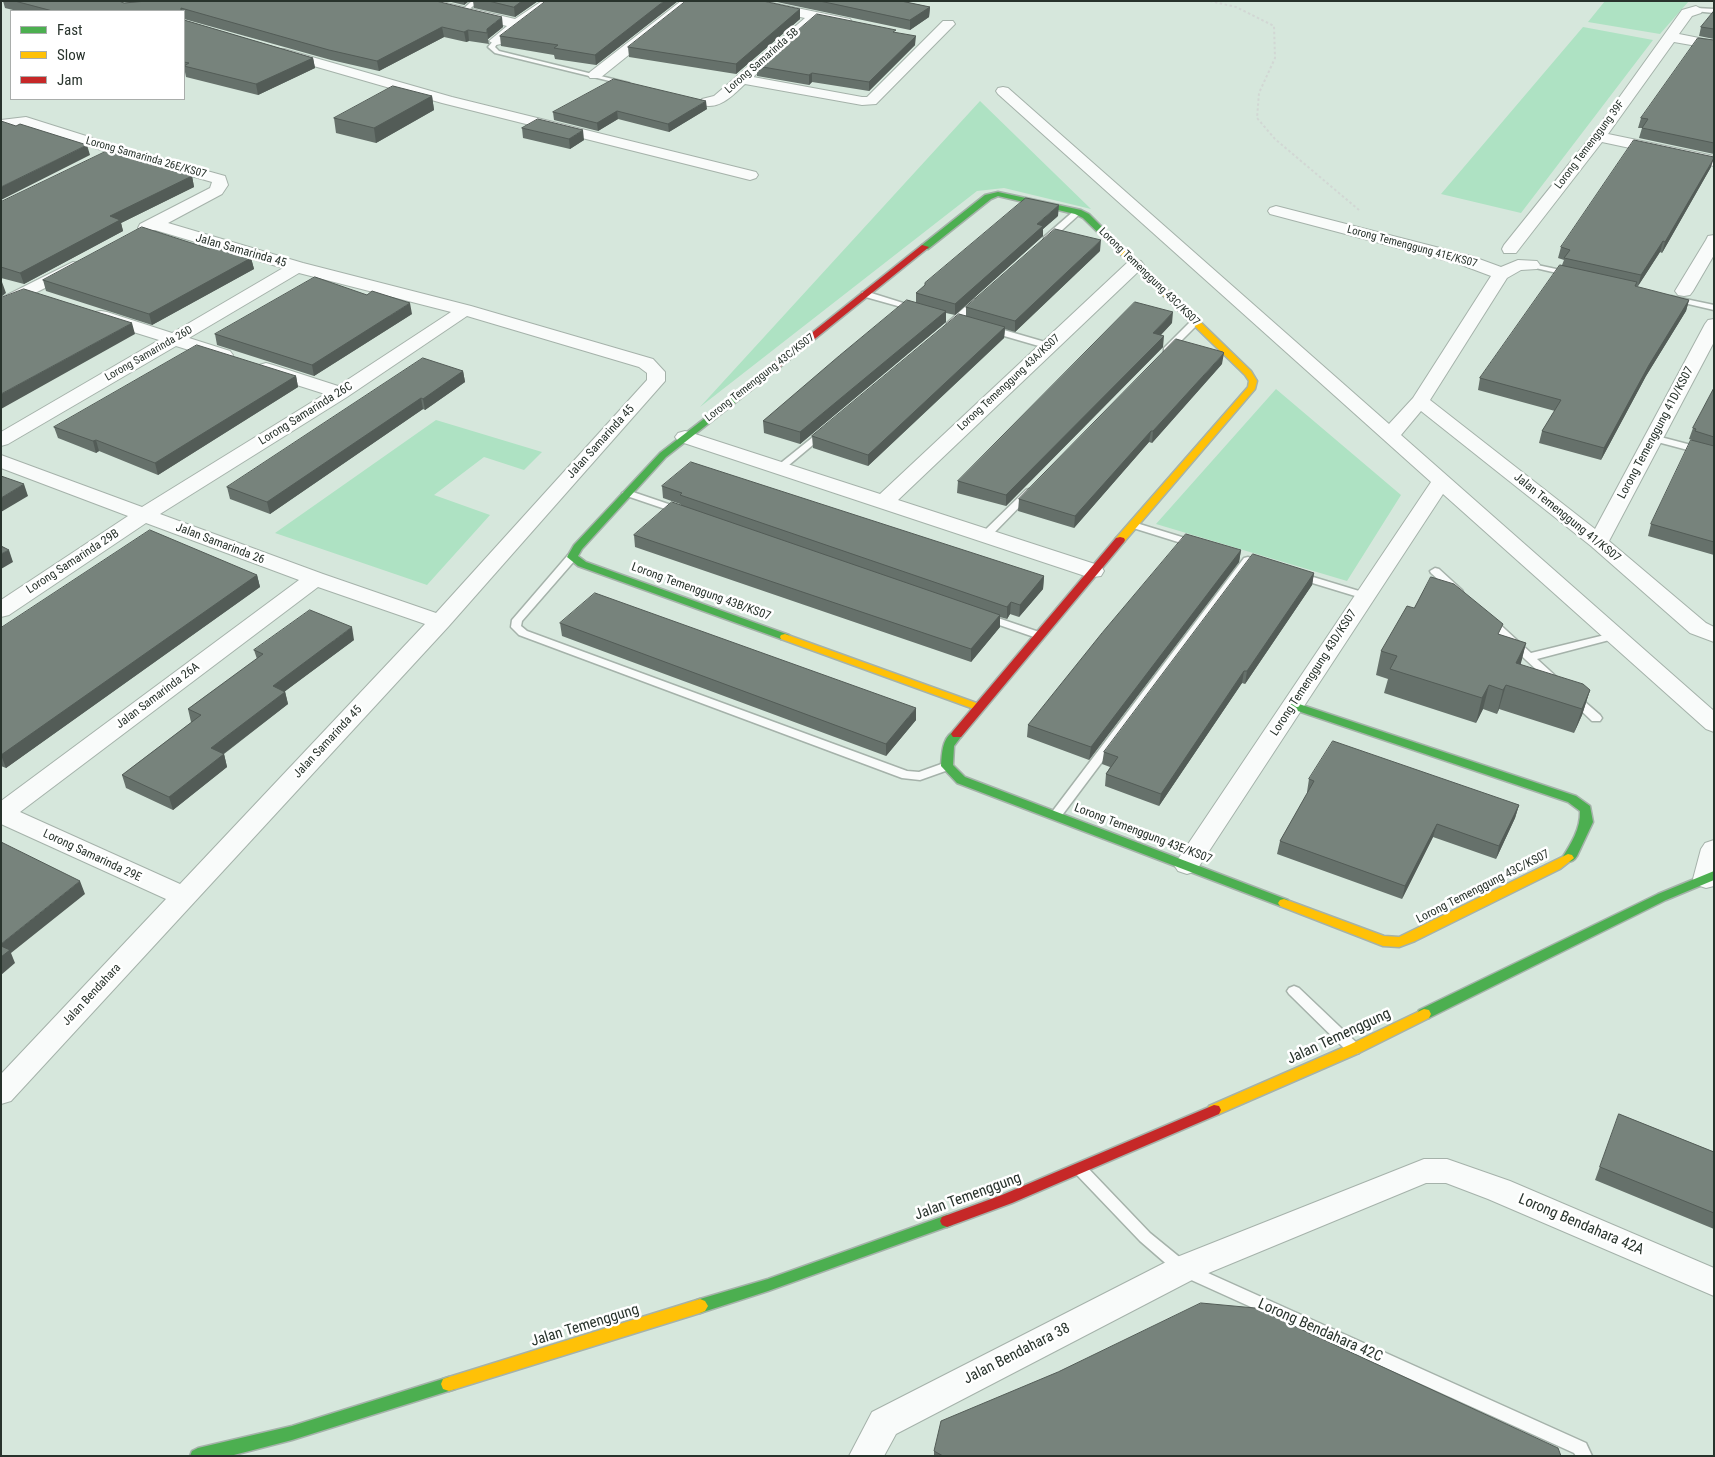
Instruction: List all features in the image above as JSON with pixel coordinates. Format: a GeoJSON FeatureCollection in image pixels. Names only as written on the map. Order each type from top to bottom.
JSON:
{"type":"FeatureCollection","features":[{"type":"Feature","properties":{"kind":"street"},"geometry":{"type":"LineString","coordinates":[[420,1],[517,24]]}},
{"type":"Feature","properties":{"kind":"street"},"geometry":{"type":"LineString","coordinates":[[496,41],[551,1]]}},
{"type":"Feature","properties":{"kind":"street"},"geometry":{"type":"LineString","coordinates":[[595,75],[690,1]]}},
{"type":"Feature","properties":{"kind":"street"},"geometry":{"type":"LineString","coordinates":[[742,1],[854,24]]}},
{"type":"Feature","properties":{"kind":"street","name":"Lorong Temenggung 39F"},"geometry":{"type":"LineString","coordinates":[[1510,249],[1598,137],[1687,13],[1696,10]]}},
{"type":"Feature","properties":{"kind":"street","name":"Lorong Samarinda 5B"},"geometry":{"type":"LineString","coordinates":[[703,101],[719,99],[815,16]]}},
{"type":"Feature","properties":{"kind":"street"},"geometry":{"type":"LineString","coordinates":[[742,79],[862,101],[871,101],[948,24]]}},
{"type":"Feature","properties":{"kind":"street"},"geometry":{"type":"LineString","coordinates":[[912,36],[931,40]]}},
{"type":"Feature","properties":{"kind":"street"},"geometry":{"type":"LineString","coordinates":[[1669,39],[1714,45]]}},
{"type":"Feature","properties":{"kind":"street"},"geometry":{"type":"LineString","coordinates":[[269,49],[447,100],[750,175]]}},
{"type":"Feature","properties":{"kind":"street"},"geometry":{"type":"LineString","coordinates":[[1003,91],[1713,726]]}},
{"type":"Feature","properties":{"kind":"street","name":"Lorong Samarinda 26E/KS07"},"geometry":{"type":"LineString","coordinates":[[1,125],[26,121],[116,150],[219,179],[220,186],[216,191],[136,234]]}},
{"type":"Feature","properties":{"kind":"street"},"geometry":{"type":"LineString","coordinates":[[1598,137],[1714,161]]}},
{"type":"Feature","properties":{"kind":"street"},"geometry":{"type":"LineString","coordinates":[[99,159],[116,150]]}},
{"type":"Feature","properties":{"kind":"street","name":"Lorong Temenggung 43C/KS07"},"geometry":{"type":"LineString","coordinates":[[685,437],[988,197],[998,194],[1008,195],[1078,212],[1086,216],[1248,373],[1253,381],[1252,387],[978,707]]}},
{"type":"Feature","properties":{"kind":"street","name":"Lorong Temenggung 41E/KS07"},"geometry":{"type":"LineString","coordinates":[[1276,211],[1465,260],[1493,270],[1501,275]]}},
{"type":"Feature","properties":{"kind":"street","name":"Jalan Samarinda 45"},"geometry":{"type":"LineString","coordinates":[[153,224],[297,267],[465,310],[646,364],[656,372],[656,381],[440,622],[184,898]]}},
{"type":"Feature","properties":{"kind":"street"},"geometry":{"type":"LineString","coordinates":[[1684,291],[1714,240]]}},
{"type":"Feature","properties":{"kind":"street"},"geometry":{"type":"LineString","coordinates":[[1,305],[85,261]]}},
{"type":"Feature","properties":{"kind":"street"},"geometry":{"type":"LineString","coordinates":[[1389,436],[1420,401],[1501,275],[1510,268],[1521,264],[1531,265]]}},
{"type":"Feature","properties":{"kind":"street","name":"Lorong Temenggung 43A/KS07"},"geometry":{"type":"LineString","coordinates":[[884,502],[1135,265]]}},
{"type":"Feature","properties":{"kind":"street","name":"Lorong Samarinda 26D"},"geometry":{"type":"LineString","coordinates":[[1,440],[297,267]]}},
{"type":"Feature","properties":{"kind":"street"},"geometry":{"type":"LineString","coordinates":[[1,284],[44,298]]}},
{"type":"Feature","properties":{"kind":"street"},"geometry":{"type":"LineString","coordinates":[[82,310],[340,393]]}},
{"type":"Feature","properties":{"kind":"street","name":"Lorong Samarinda 26C"},"geometry":{"type":"LineString","coordinates":[[144,515],[340,393],[465,310]]}},
{"type":"Feature","properties":{"kind":"street","name":"Lorong Temenggung 41D/KS07"},"geometry":{"type":"LineString","coordinates":[[1598,542],[1714,324]]}},
{"type":"Feature","properties":{"kind":"street","name":"Jalan Temenggung 41/KS07"},"geometry":{"type":"LineString","coordinates":[[1420,401],[1598,542],[1698,628],[1714,635]]}},
{"type":"Feature","properties":{"kind":"street"},"geometry":{"type":"LineString","coordinates":[[572,557],[578,547],[627,493],[663,455],[685,437],[1093,571]]}},
{"type":"Feature","properties":{"kind":"street","name":"Jalan Samarinda 26"},"geometry":{"type":"LineString","coordinates":[[1,460],[315,579],[440,622]]}},
{"type":"Feature","properties":{"kind":"street","name":"Lorong Temenggung 43D/KS07"},"geometry":{"type":"LineString","coordinates":[[1187,864],[1441,482]]}},
{"type":"Feature","properties":{"kind":"street","name":"Lorong Samarinda 29B"},"geometry":{"type":"LineString","coordinates":[[1,610],[144,515]]}},
{"type":"Feature","properties":{"kind":"street","name":"Lorong Temenggung 43B/KS07"},"geometry":{"type":"LineString","coordinates":[[572,557],[582,564],[978,707]]}},
{"type":"Feature","properties":{"kind":"street","name":"Jalan Samarinda 26A"},"geometry":{"type":"LineString","coordinates":[[1,814],[315,579]]}},
{"type":"Feature","properties":{"kind":"street","name":"Lorong Temenggung 43C/KS07"},"geometry":{"type":"LineString","coordinates":[[1292,706],[1572,799],[1586,809],[1587,822],[1571,856],[1556,866],[1411,938],[1399,942]]}},
{"type":"Feature","properties":{"kind":"street"},"geometry":{"type":"LineString","coordinates":[[947,766],[948,746],[978,707]]}},
{"type":"Feature","properties":{"kind":"street","name":"Lorong Temenggung 43E/KS07"},"geometry":{"type":"LineString","coordinates":[[947,766],[962,780],[1187,864],[1383,941],[1399,942]]}},
{"type":"Feature","properties":{"kind":"street","name":"Lorong Samarinda 29E"},"geometry":{"type":"LineString","coordinates":[[1,814],[184,898]]}},
{"type":"Feature","properties":{"kind":"street"},"geometry":{"type":"LineString","coordinates":[[1710,877],[1714,849]]}},
{"type":"Feature","properties":{"kind":"street","name":"Jalan Temenggung"},"geometry":{"type":"LineString","coordinates":[[198,1456],[292,1434],[768,1284],[1007,1199],[1354,1049],[1636,910],[1710,877]]}},
{"type":"Feature","properties":{"kind":"street","name":"Jalan Bendahara"},"geometry":{"type":"LineString","coordinates":[[1,1093],[184,898]]}},
{"type":"Feature","properties":{"kind":"street","name":"Jalan Bendahara 38"},"geometry":{"type":"LineString","coordinates":[[866,1456],[884,1423],[1183,1269],[1424,1172],[1447,1171]]}},
{"type":"Feature","properties":{"kind":"street","name":"Lorong Bendahara 42A"},"geometry":{"type":"LineString","coordinates":[[1447,1171],[1499,1190],[1714,1282]]}},
{"type":"Feature","properties":{"kind":"lane"},"geometry":{"type":"LineString","coordinates":[[464,11],[476,1]]}},
{"type":"Feature","properties":{"kind":"lane"},"geometry":{"type":"LineString","coordinates":[[1696,10],[1714,11]]}},
{"type":"Feature","properties":{"kind":"lane"},"geometry":{"type":"LineString","coordinates":[[496,41],[491,47],[497,52],[634,85]]}},
{"type":"Feature","properties":{"kind":"lane"},"geometry":{"type":"LineString","coordinates":[[1042,244],[1078,212]]}},
{"type":"Feature","properties":{"kind":"lane"},"geometry":{"type":"LineString","coordinates":[[1531,265],[1579,276]]}},
{"type":"Feature","properties":{"kind":"lane"},"geometry":{"type":"LineString","coordinates":[[866,294],[928,312]]}},
{"type":"Feature","properties":{"kind":"lane"},"geometry":{"type":"LineString","coordinates":[[940,332],[951,318],[984,294]]}},
{"type":"Feature","properties":{"kind":"lane"},"geometry":{"type":"LineString","coordinates":[[1666,296],[1714,308]]}},
{"type":"Feature","properties":{"kind":"lane"},"geometry":{"type":"LineString","coordinates":[[951,318],[965,322]]}},
{"type":"Feature","properties":{"kind":"lane"},"geometry":{"type":"LineString","coordinates":[[1160,357],[1195,322]]}},
{"type":"Feature","properties":{"kind":"lane"},"geometry":{"type":"LineString","coordinates":[[984,328],[1049,346]]}},
{"type":"Feature","properties":{"kind":"lane"},"geometry":{"type":"LineString","coordinates":[[780,468],[834,423]]}},
{"type":"Feature","properties":{"kind":"lane"},"geometry":{"type":"LineString","coordinates":[[1653,438],[1714,454]]}},
{"type":"Feature","properties":{"kind":"lane"},"geometry":{"type":"LineString","coordinates":[[986,535],[1035,486]]}},
{"type":"Feature","properties":{"kind":"lane"},"geometry":{"type":"LineString","coordinates":[[627,493],[693,516]]}},
{"type":"Feature","properties":{"kind":"lane"},"geometry":{"type":"LineString","coordinates":[[1133,525],[1204,547]]}},
{"type":"Feature","properties":{"kind":"lane"},"geometry":{"type":"LineString","coordinates":[[572,557],[517,620],[516,627],[523,633],[906,775],[920,776],[947,766]]}},
{"type":"Feature","properties":{"kind":"lane"},"geometry":{"type":"LineString","coordinates":[[1056,815],[1248,560]]}},
{"type":"Feature","properties":{"kind":"lane"},"geometry":{"type":"LineString","coordinates":[[1435,571],[1464,597]]}},
{"type":"Feature","properties":{"kind":"lane"},"geometry":{"type":"LineString","coordinates":[[1293,574],[1365,596]]}},
{"type":"Feature","properties":{"kind":"lane"},"geometry":{"type":"LineString","coordinates":[[1479,611],[1596,718]]}},
{"type":"Feature","properties":{"kind":"lane"},"geometry":{"type":"LineString","coordinates":[[973,612],[1038,635]]}},
{"type":"Feature","properties":{"kind":"lane"},"geometry":{"type":"LineString","coordinates":[[1530,658],[1613,636]]}},
{"type":"Feature","properties":{"kind":"lane"},"geometry":{"type":"LineString","coordinates":[[1294,991],[1354,1049]]}},
{"type":"Feature","properties":{"kind":"lane","name":"Lorong Bendahara 42C"},"geometry":{"type":"LineString","coordinates":[[1080,1169],[1144,1237],[1183,1269],[1580,1448],[1584,1456]]}},
{"type":"Feature","properties":{"kind":"path"},"geometry":{"type":"LineString","coordinates":[[1210,1],[1236,7],[1274,26],[1275,58],[1259,93],[1257,118],[1289,152],[1365,216]]}},
{"type":"Feature","properties":{"kind":"green space"},"geometry":{"type":"Polygon","coordinates":[[[1605,1],[1689,1],[1660,34],[1588,22],[1605,1]]]}},
{"type":"Feature","properties":{"kind":"green space"},"geometry":{"type":"Polygon","coordinates":[[[1583,27],[1653,40],[1521,213],[1441,194],[1583,27]]]}},
{"type":"Feature","properties":{"kind":"green space"},"geometry":{"type":"Polygon","coordinates":[[[980,101],[1091,209],[1004,188],[977,191],[700,407],[980,101]]]}},
{"type":"Feature","properties":{"kind":"green space"},"geometry":{"type":"Polygon","coordinates":[[[1276,389],[1401,495],[1347,581],[1156,524],[1276,389]]]}},
{"type":"Feature","properties":{"kind":"green space"},"geometry":{"type":"Polygon","coordinates":[[[436,420],[542,452],[524,470],[484,457],[434,495],[490,515],[427,585],[275,533],[436,420]]]}},
{"type":"Feature","properties":{"kind":"building"},"geometry":{"type":"Polygon","coordinates":[[[15,1],[119,1],[124,3],[147,1],[436,1],[502,17],[487,29],[487,33],[468,30],[464,32],[442,27],[377,61],[329,50],[181,8],[181,10],[49,10],[15,1]]]}},
{"type":"Feature","properties":{"kind":"building"},"geometry":{"type":"Polygon","coordinates":[[[489,1],[522,1],[514,7],[489,1]]]}},
{"type":"Feature","properties":{"kind":"building"},"geometry":{"type":"Polygon","coordinates":[[[546,1],[664,1],[595,55],[554,48],[558,45],[500,36],[546,1]]]}},
{"type":"Feature","properties":{"kind":"building"},"geometry":{"type":"Polygon","coordinates":[[[686,1],[763,1],[800,9],[736,64],[628,47],[686,1]]]}},
{"type":"Feature","properties":{"kind":"building"},"geometry":{"type":"Polygon","coordinates":[[[820,1],[901,1],[930,7],[910,20],[820,1]]]}},
{"type":"Feature","properties":{"kind":"building"},"geometry":{"type":"Polygon","coordinates":[[[1714,11],[1714,29],[1701,27],[1714,11]]]}},
{"type":"Feature","properties":{"kind":"building"},"geometry":{"type":"Polygon","coordinates":[[[817,14],[896,30],[893,32],[916,36],[869,82],[812,73],[809,75],[757,66],[817,14]]]}},
{"type":"Feature","properties":{"kind":"building"},"geometry":{"type":"Polygon","coordinates":[[[185,20],[313,58],[256,84],[185,66],[189,63],[185,62],[185,20]]]}},
{"type":"Feature","properties":{"kind":"building"},"geometry":{"type":"Polygon","coordinates":[[[1698,38],[1714,40],[1714,143],[1642,128],[1648,119],[1641,118],[1698,38]]]}},
{"type":"Feature","properties":{"kind":"building"},"geometry":{"type":"Polygon","coordinates":[[[614,79],[706,101],[668,124],[617,111],[597,123],[553,112],[614,79]]]}},
{"type":"Feature","properties":{"kind":"building"},"geometry":{"type":"Polygon","coordinates":[[[393,86],[432,96],[374,128],[334,118],[393,86]]]}},
{"type":"Feature","properties":{"kind":"building"},"geometry":{"type":"Polygon","coordinates":[[[538,119],[583,130],[569,139],[522,128],[538,119]]]}},
{"type":"Feature","properties":{"kind":"building"},"geometry":{"type":"Polygon","coordinates":[[[1,121],[16,126],[20,124],[87,145],[1,187],[1,121]]]}},
{"type":"Feature","properties":{"kind":"building"},"geometry":{"type":"Polygon","coordinates":[[[1634,140],[1714,158],[1665,242],[1663,241],[1641,275],[1564,258],[1570,250],[1561,247],[1634,140]]]}},
{"type":"Feature","properties":{"kind":"building"},"geometry":{"type":"Polygon","coordinates":[[[107,151],[192,176],[110,216],[120,220],[20,273],[1,267],[1,202],[107,151]]]}},
{"type":"Feature","properties":{"kind":"building"},"geometry":{"type":"Polygon","coordinates":[[[1026,198],[1059,205],[1037,224],[1043,226],[955,304],[916,293],[925,283],[1026,198]]]}},
{"type":"Feature","properties":{"kind":"building"},"geometry":{"type":"Polygon","coordinates":[[[142,227],[210,249],[214,247],[251,258],[149,314],[43,280],[142,227]]]}},
{"type":"Feature","properties":{"kind":"building"},"geometry":{"type":"Polygon","coordinates":[[[1055,229],[1101,240],[1015,321],[966,307],[1055,229]]]}},
{"type":"Feature","properties":{"kind":"building"},"geometry":{"type":"Polygon","coordinates":[[[1560,265],[1637,282],[1635,286],[1689,300],[1649,365],[1604,448],[1542,431],[1561,400],[1480,378],[1560,265]]]}},
{"type":"Feature","properties":{"kind":"building"},"geometry":{"type":"Polygon","coordinates":[[[315,277],[367,295],[372,291],[410,303],[312,365],[215,334],[315,277]]]}},
{"type":"Feature","properties":{"kind":"building"},"geometry":{"type":"Polygon","coordinates":[[[24,289],[132,323],[1,394],[1,298],[24,289]]]}},
{"type":"Feature","properties":{"kind":"building"},"geometry":{"type":"Polygon","coordinates":[[[907,300],[946,311],[800,432],[763,421],[839,356],[907,300]]]}},
{"type":"Feature","properties":{"kind":"building"},"geometry":{"type":"Polygon","coordinates":[[[1135,302],[1173,312],[1153,333],[1164,336],[1006,495],[958,481],[1135,302]]]}},
{"type":"Feature","properties":{"kind":"building"},"geometry":{"type":"Polygon","coordinates":[[[959,314],[1005,327],[868,455],[812,436],[959,314]]]}},
{"type":"Feature","properties":{"kind":"building"},"geometry":{"type":"Polygon","coordinates":[[[1176,339],[1224,353],[1075,516],[1019,499],[1176,339]]]}},
{"type":"Feature","properties":{"kind":"building"},"geometry":{"type":"Polygon","coordinates":[[[197,345],[296,376],[155,463],[96,440],[93,441],[54,427],[197,345]]]}},
{"type":"Feature","properties":{"kind":"building"},"geometry":{"type":"Polygon","coordinates":[[[423,358],[463,371],[267,502],[227,487],[423,358]]]}},
{"type":"Feature","properties":{"kind":"building"},"geometry":{"type":"Polygon","coordinates":[[[1714,388],[1714,437],[1695,431],[1696,429],[1693,428],[1714,388]]]}},
{"type":"Feature","properties":{"kind":"building"},"geometry":{"type":"Polygon","coordinates":[[[1691,440],[1714,446],[1714,542],[1651,524],[1691,440]]]}},
{"type":"Feature","properties":{"kind":"building"},"geometry":{"type":"Polygon","coordinates":[[[691,462],[1044,576],[1020,605],[1011,602],[1007,607],[680,495],[682,493],[662,486],[691,462]]]}},
{"type":"Feature","properties":{"kind":"building"},"geometry":{"type":"Polygon","coordinates":[[[1,476],[24,484],[1,498],[1,476]]]}},
{"type":"Feature","properties":{"kind":"building"},"geometry":{"type":"Polygon","coordinates":[[[672,502],[1000,615],[971,649],[634,535],[672,502]]]}},
{"type":"Feature","properties":{"kind":"building"},"geometry":{"type":"Polygon","coordinates":[[[150,530],[257,575],[1,755],[1,628],[150,530]]]}},
{"type":"Feature","properties":{"kind":"building"},"geometry":{"type":"Polygon","coordinates":[[[1186,534],[1241,550],[1091,747],[1028,725],[1102,633],[1186,534]]]}},
{"type":"Feature","properties":{"kind":"building"},"geometry":{"type":"Polygon","coordinates":[[[1,546],[9,550],[1,554],[1,546]]]}},
{"type":"Feature","properties":{"kind":"building"},"geometry":{"type":"Polygon","coordinates":[[[1253,554],[1314,573],[1247,671],[1244,671],[1161,794],[1106,774],[1118,757],[1104,752],[1253,554]]]}},
{"type":"Feature","properties":{"kind":"building"},"geometry":{"type":"Polygon","coordinates":[[[1431,577],[1454,584],[1503,624],[1498,634],[1526,643],[1516,663],[1583,684],[1590,690],[1582,709],[1506,685],[1503,690],[1489,685],[1482,698],[1390,669],[1397,656],[1381,651],[1407,606],[1414,608],[1431,577]]]}},
{"type":"Feature","properties":{"kind":"building"},"geometry":{"type":"Polygon","coordinates":[[[595,593],[916,708],[886,744],[560,623],[595,593]]]}},
{"type":"Feature","properties":{"kind":"building"},"geometry":{"type":"Polygon","coordinates":[[[310,610],[352,627],[273,686],[285,692],[211,748],[224,754],[169,797],[122,775],[201,715],[188,709],[263,654],[254,650],[310,610]]]}},
{"type":"Feature","properties":{"kind":"building"},"geometry":{"type":"Polygon","coordinates":[[[1333,741],[1519,805],[1499,846],[1437,824],[1405,886],[1280,841],[1314,781],[1309,779],[1333,741]]]}},
{"type":"Feature","properties":{"kind":"building"},"geometry":{"type":"Polygon","coordinates":[[[1,842],[80,881],[1,944],[1,842]]]}},
{"type":"Feature","properties":{"kind":"building"},"geometry":{"type":"Polygon","coordinates":[[[1,946],[10,950],[1,957],[1,946]]]}},
{"type":"Feature","properties":{"kind":"building"},"geometry":{"type":"Polygon","coordinates":[[[1619,1114],[1714,1152],[1714,1213],[1600,1167],[1619,1114]]]}},
{"type":"Feature","properties":{"kind":"building"},"geometry":{"type":"Polygon","coordinates":[[[1201,1303],[1255,1308],[1558,1448],[1561,1456],[943,1456],[934,1451],[941,1421],[1058,1372],[1201,1303]]]}},
{"type":"Feature","properties":{"kind":"traffic: fast"},"geometry":{"type":"LineString","coordinates":[[925,247],[988,197],[998,194],[1078,212],[1086,216],[1120,249]]}},
{"type":"Feature","properties":{"kind":"traffic: fast"},"geometry":{"type":"LineString","coordinates":[[762,377],[663,455],[578,547],[572,557],[582,564],[785,637]]}},
{"type":"Feature","properties":{"kind":"traffic: fast"},"geometry":{"type":"LineString","coordinates":[[1293,706],[1572,799],[1586,809],[1587,822],[1571,856],[1568,858]]}},
{"type":"Feature","properties":{"kind":"traffic: fast"},"geometry":{"type":"LineString","coordinates":[[957,734],[948,746],[947,766],[961,780],[1284,903]]}},
{"type":"Feature","properties":{"kind":"traffic: fast"},"geometry":{"type":"LineString","coordinates":[[1424,1014],[1662,897],[1714,875]]}},
{"type":"Feature","properties":{"kind":"traffic: fast"},"geometry":{"type":"LineString","coordinates":[[700,1306],[768,1285],[947,1221]]}},
{"type":"Feature","properties":{"kind":"traffic: fast"},"geometry":{"type":"LineString","coordinates":[[198,1456],[292,1433],[449,1384]]}},
{"type":"Feature","properties":{"kind":"traffic: slow"},"geometry":{"type":"LineString","coordinates":[[1120,249],[1248,373],[1253,381],[1252,387],[1120,540]]}},
{"type":"Feature","properties":{"kind":"traffic: slow"},"geometry":{"type":"LineString","coordinates":[[785,637],[978,707]]}},
{"type":"Feature","properties":{"kind":"traffic: slow"},"geometry":{"type":"LineString","coordinates":[[1284,903],[1383,941],[1399,942],[1411,938],[1556,866],[1568,858]]}},
{"type":"Feature","properties":{"kind":"traffic: slow"},"geometry":{"type":"LineString","coordinates":[[1214,1110],[1354,1049],[1424,1014]]}},
{"type":"Feature","properties":{"kind":"traffic: slow"},"geometry":{"type":"LineString","coordinates":[[449,1384],[700,1306]]}},
{"type":"Feature","properties":{"kind":"traffic: jam"},"geometry":{"type":"LineString","coordinates":[[762,377],[925,247]]}},
{"type":"Feature","properties":{"kind":"traffic: jam"},"geometry":{"type":"LineString","coordinates":[[957,734],[1120,540]]}},
{"type":"Feature","properties":{"kind":"traffic: jam"},"geometry":{"type":"LineString","coordinates":[[947,1221],[1007,1199],[1214,1110]]}}]}
